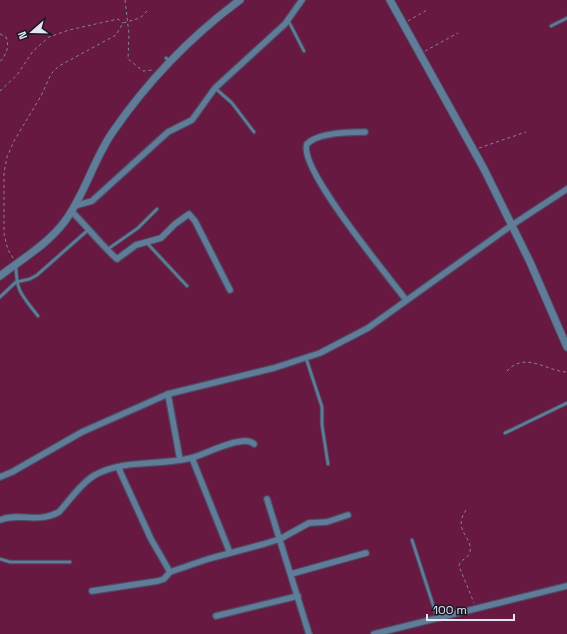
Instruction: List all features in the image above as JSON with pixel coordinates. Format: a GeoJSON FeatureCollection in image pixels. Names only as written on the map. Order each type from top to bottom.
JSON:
{"type":"FeatureCollection","features":[{"type":"Feature","properties":{"kind":"street"},"geometry":{"type":"LineString","coordinates":[[0,276],[44,243],[64,222],[93,165],[112,133],[168,60],[240,0]]}},
{"type":"Feature","properties":{"kind":"street"},"geometry":{"type":"LineString","coordinates":[[72,208],[88,203],[100,196],[157,141],[176,128],[192,120],[215,88],[288,20],[302,0]]}},
{"type":"Feature","properties":{"kind":"street"},"geometry":{"type":"LineString","coordinates":[[390,0],[473,150],[512,225],[567,347]]}},
{"type":"Feature","properties":{"kind":"street"},"geometry":{"type":"LineString","coordinates":[[365,132],[340,133],[312,139],[307,144],[306,155],[328,197],[406,300]]}},
{"type":"Feature","properties":{"kind":"street"},"geometry":{"type":"LineString","coordinates":[[0,477],[12,472],[82,432],[168,394],[274,368],[320,353],[368,328],[512,225],[567,189]]}},
{"type":"Feature","properties":{"kind":"street"},"geometry":{"type":"LineString","coordinates":[[72,208],[106,250],[116,259],[136,245],[157,240],[164,236],[175,224],[189,214],[195,221],[230,290]]}},
{"type":"Feature","properties":{"kind":"street"},"geometry":{"type":"LineString","coordinates":[[168,394],[180,460]]}},
{"type":"Feature","properties":{"kind":"street"},"geometry":{"type":"LineString","coordinates":[[0,520],[13,517],[37,519],[51,516],[58,512],[96,475],[118,467],[133,463],[160,463],[192,458],[246,440],[254,444]]}},
{"type":"Feature","properties":{"kind":"street"},"geometry":{"type":"LineString","coordinates":[[192,458],[230,553]]}},
{"type":"Feature","properties":{"kind":"street"},"geometry":{"type":"LineString","coordinates":[[118,467],[151,538],[170,572]]}},
{"type":"Feature","properties":{"kind":"street"},"geometry":{"type":"LineString","coordinates":[[267,499],[309,634]]}},
{"type":"Feature","properties":{"kind":"street"},"geometry":{"type":"LineString","coordinates":[[92,591],[158,581],[164,579],[170,572],[280,539],[304,525],[327,522],[348,515]]}},
{"type":"Feature","properties":{"kind":"street"},"geometry":{"type":"LineString","coordinates":[[291,574],[366,552]]}},
{"type":"Feature","properties":{"kind":"street"},"geometry":{"type":"LineString","coordinates":[[374,634],[476,610],[567,586]]}},
{"type":"Feature","properties":{"kind":"street"},"geometry":{"type":"LineString","coordinates":[[216,616],[298,596]]}},
{"type":"Feature","properties":{"kind":"lane"},"geometry":{"type":"LineString","coordinates":[[551,26],[567,18]]}},
{"type":"Feature","properties":{"kind":"lane"},"geometry":{"type":"LineString","coordinates":[[288,20],[304,51]]}},
{"type":"Feature","properties":{"kind":"lane"},"geometry":{"type":"LineString","coordinates":[[215,88],[232,103],[254,132]]}},
{"type":"Feature","properties":{"kind":"lane"},"geometry":{"type":"LineString","coordinates":[[106,250],[138,228],[157,209]]}},
{"type":"Feature","properties":{"kind":"lane"},"geometry":{"type":"LineString","coordinates":[[0,297],[16,282],[30,280],[37,275],[86,226]]}},
{"type":"Feature","properties":{"kind":"lane"},"geometry":{"type":"LineString","coordinates":[[147,242],[149,247],[187,286]]}},
{"type":"Feature","properties":{"kind":"lane"},"geometry":{"type":"LineString","coordinates":[[16,263],[16,282],[19,292],[38,316]]}},
{"type":"Feature","properties":{"kind":"lane"},"geometry":{"type":"LineString","coordinates":[[306,358],[322,407],[322,425],[328,464]]}},
{"type":"Feature","properties":{"kind":"lane"},"geometry":{"type":"LineString","coordinates":[[505,433],[567,403]]}},
{"type":"Feature","properties":{"kind":"lane"},"geometry":{"type":"LineString","coordinates":[[412,540],[438,619]]}},
{"type":"Feature","properties":{"kind":"lane"},"geometry":{"type":"LineString","coordinates":[[0,559],[10,562],[70,562]]}},
{"type":"Feature","properties":{"kind":"path"},"geometry":{"type":"LineString","coordinates":[[125,0],[129,34],[128,59],[143,71],[148,72],[155,68]]}},
{"type":"Feature","properties":{"kind":"path"},"geometry":{"type":"LineString","coordinates":[[16,263],[8,250],[4,234],[4,173],[7,157],[51,74],[59,66],[116,35],[123,23],[140,18],[149,9]]}},
{"type":"Feature","properties":{"kind":"path"},"geometry":{"type":"LineString","coordinates":[[403,24],[427,10]]}},
{"type":"Feature","properties":{"kind":"path"},"geometry":{"type":"LineString","coordinates":[[0,91],[17,75],[33,51],[49,37],[69,30],[118,19],[121,19],[123,23]]}},
{"type":"Feature","properties":{"kind":"path"},"geometry":{"type":"LineString","coordinates":[[419,54],[458,33]]}},
{"type":"Feature","properties":{"kind":"path"},"geometry":{"type":"LineString","coordinates":[[0,34],[6,37],[8,44],[7,52],[0,62]]}},
{"type":"Feature","properties":{"kind":"path"},"geometry":{"type":"LineString","coordinates":[[473,150],[526,132]]}},
{"type":"Feature","properties":{"kind":"path"},"geometry":{"type":"LineString","coordinates":[[507,371],[516,364],[531,362],[555,371],[567,372]]}},
{"type":"Feature","properties":{"kind":"path"},"geometry":{"type":"LineString","coordinates":[[466,510],[461,521],[461,527],[470,549],[468,555],[460,562],[459,566],[476,610]]}},
{"type":"Feature","properties":{"kind":"shaded area"},"geometry":{"type":"Polygon","coordinates":[[[0,0],[567,0],[567,634],[0,634],[0,0]]]}}]}
